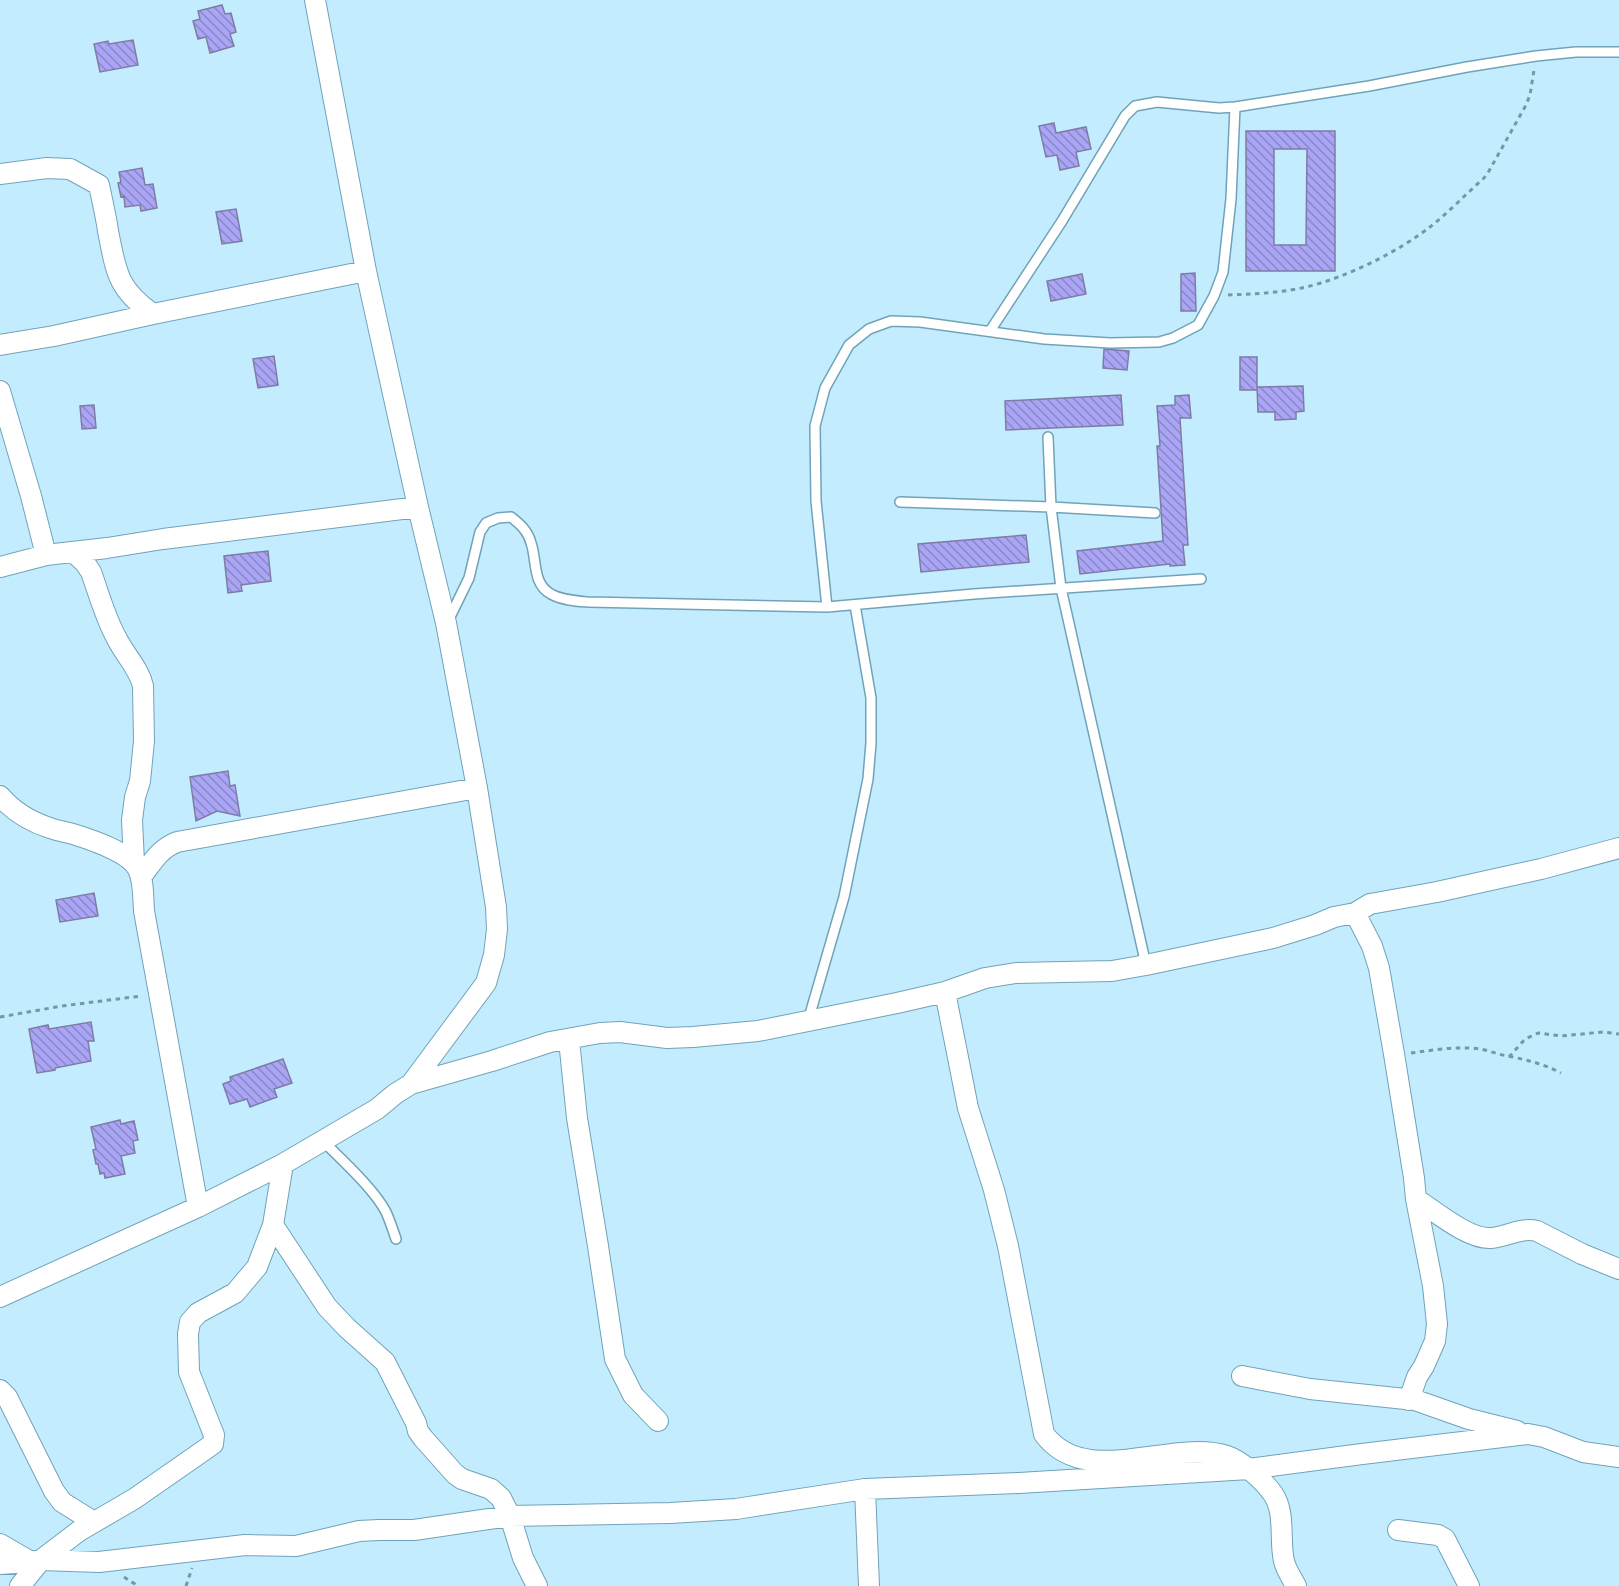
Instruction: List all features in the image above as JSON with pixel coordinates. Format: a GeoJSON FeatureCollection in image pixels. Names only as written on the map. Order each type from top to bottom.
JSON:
{"type":"FeatureCollection","features":[{"type":"Feature","properties":{"kind":"street"},"geometry":{"type":"LineString","coordinates":[[315,0],[366,271],[446,623],[477,788],[496,907],[497,929],[494,955],[486,983],[411,1084]]}},
{"type":"Feature","properties":{"kind":"street"},"geometry":{"type":"LineString","coordinates":[[0,174],[47,168],[70,169],[99,185],[115,267],[123,286],[140,305],[153,314]]}},
{"type":"Feature","properties":{"kind":"street"},"geometry":{"type":"LineString","coordinates":[[0,345],[54,336],[366,271]]}},
{"type":"Feature","properties":{"kind":"street"},"geometry":{"type":"LineString","coordinates":[[0,391],[46,555]]}},
{"type":"Feature","properties":{"kind":"street"},"geometry":{"type":"LineString","coordinates":[[0,567],[46,555],[418,507]]}},
{"type":"Feature","properties":{"kind":"street"},"geometry":{"type":"LineString","coordinates":[[73,552],[92,572],[116,638],[142,679],[144,741],[140,781],[132,820],[144,911],[198,1208]]}},
{"type":"Feature","properties":{"kind":"street"},"geometry":{"type":"LineString","coordinates":[[138,870],[167,846],[177,842],[477,788]]}},
{"type":"Feature","properties":{"kind":"street"},"geometry":{"type":"LineString","coordinates":[[0,796],[20,814],[38,824],[72,834],[124,855],[138,870]]}},
{"type":"Feature","properties":{"kind":"street"},"geometry":{"type":"LineString","coordinates":[[0,1297],[198,1208],[284,1164],[377,1109],[411,1084],[550,1042],[600,1033],[620,1032],[667,1038],[759,1031],[945,992],[985,978],[1016,973],[1112,971],[1146,965],[1273,938],[1334,917],[1354,914],[1370,904],[1542,869],[1619,848]]}},
{"type":"Feature","properties":{"kind":"street"},"geometry":{"type":"LineString","coordinates":[[1354,914],[1372,946],[1379,968],[1416,1199],[1433,1286],[1437,1324],[1435,1341],[1417,1377],[1409,1400]]}},
{"type":"Feature","properties":{"kind":"street"},"geometry":{"type":"LineString","coordinates":[[945,992],[968,1108],[994,1190],[1008,1246],[1044,1434],[1050,1443],[1062,1452],[1112,1462],[1182,1453],[1228,1456],[1249,1469],[1275,1497],[1280,1518],[1284,1560],[1296,1586]]}},
{"type":"Feature","properties":{"kind":"street"},"geometry":{"type":"LineString","coordinates":[[569,1040],[577,1118],[615,1359],[633,1395],[658,1421]]}},
{"type":"Feature","properties":{"kind":"street"},"geometry":{"type":"LineString","coordinates":[[20,1586],[42,1561],[79,1531],[134,1499],[213,1444],[214,1435],[189,1372],[189,1326],[198,1313],[235,1293],[256,1267],[273,1225],[284,1164]]}},
{"type":"Feature","properties":{"kind":"street"},"geometry":{"type":"LineString","coordinates":[[1416,1199],[1475,1236],[1490,1238],[1529,1229],[1619,1269]]}},
{"type":"Feature","properties":{"kind":"street"},"geometry":{"type":"LineString","coordinates":[[273,1225],[327,1307],[346,1328],[385,1362],[423,1438],[455,1474],[462,1479],[491,1489],[501,1498],[510,1516],[523,1558],[537,1586]]}},
{"type":"Feature","properties":{"kind":"street"},"geometry":{"type":"LineString","coordinates":[[1242,1376],[1310,1389],[1409,1400],[1469,1419],[1544,1437],[1583,1452],[1619,1457]]}},
{"type":"Feature","properties":{"kind":"street"},"geometry":{"type":"LineString","coordinates":[[0,1390],[7,1397],[54,1491],[62,1502],[94,1522]]}},
{"type":"Feature","properties":{"kind":"street"},"geometry":{"type":"LineString","coordinates":[[0,1564],[42,1561],[99,1562],[245,1545],[296,1546],[360,1531],[414,1530],[510,1516],[670,1513],[736,1509],[865,1489],[1019,1483],[1249,1469],[1528,1434]]}},
{"type":"Feature","properties":{"kind":"street"},"geometry":{"type":"LineString","coordinates":[[865,1489],[869,1586]]}},
{"type":"Feature","properties":{"kind":"street"},"geometry":{"type":"LineString","coordinates":[[1398,1530],[1438,1535],[1445,1539],[1469,1586]]}},
{"type":"Feature","properties":{"kind":"street"},"geometry":{"type":"LineString","coordinates":[[0,1544],[42,1561]]}},
{"type":"Feature","properties":{"kind":"street"},"geometry":{"type":"LineString","coordinates":[[37,1586],[42,1561]]}},
{"type":"Feature","properties":{"kind":"lane"},"geometry":{"type":"LineString","coordinates":[[990,332],[1062,221],[1125,116],[1135,106],[1157,102],[1219,108],[1235,107],[1536,56],[1576,52],[1619,52]]}},
{"type":"Feature","properties":{"kind":"lane"},"geometry":{"type":"LineString","coordinates":[[827,607],[816,501],[815,426],[825,388],[849,345],[869,329],[891,321],[920,322],[1044,339],[1110,343],[1159,342],[1173,338],[1198,325],[1214,296],[1223,272],[1231,199],[1235,107]]}},
{"type":"Feature","properties":{"kind":"lane"},"geometry":{"type":"LineString","coordinates":[[1048,437],[1051,507],[1061,588],[1146,965]]}},
{"type":"Feature","properties":{"kind":"lane"},"geometry":{"type":"LineString","coordinates":[[900,502],[1155,513]]}},
{"type":"Feature","properties":{"kind":"lane"},"geometry":{"type":"LineString","coordinates":[[446,623],[469,578],[480,532],[486,522],[511,517],[526,531],[531,543],[537,576],[543,587],[550,594],[588,602],[827,607],[1201,579]]}},
{"type":"Feature","properties":{"kind":"lane"},"geometry":{"type":"LineString","coordinates":[[808,1021],[844,897],[868,779],[872,743],[871,698],[855,605]]}},
{"type":"Feature","properties":{"kind":"lane"},"geometry":{"type":"LineString","coordinates":[[323,1141],[349,1167],[385,1210],[396,1239]]}},
{"type":"Feature","properties":{"kind":"path"},"geometry":{"type":"LineString","coordinates":[[1214,296],[1274,293],[1336,278],[1394,250],[1430,227],[1484,178],[1492,166],[1526,105],[1534,78],[1536,56]]}},
{"type":"Feature","properties":{"kind":"path"},"geometry":{"type":"LineString","coordinates":[[0,1017],[62,1006],[160,994]]}},
{"type":"Feature","properties":{"kind":"path"},"geometry":{"type":"LineString","coordinates":[[1509,1057],[1525,1039],[1538,1033],[1561,1036],[1603,1032],[1619,1034]]}},
{"type":"Feature","properties":{"kind":"path"},"geometry":{"type":"LineString","coordinates":[[1394,1054],[1451,1049],[1485,1050],[1547,1066],[1561,1073]]}},
{"type":"Feature","properties":{"kind":"building"},"geometry":{"type":"Polygon","coordinates":[[[222,5],[225,14],[231,13],[236,32],[230,34],[234,46],[210,53],[206,37],[198,39],[193,21],[200,19],[198,11],[222,5]]]}},
{"type":"Feature","properties":{"kind":"building"},"geometry":{"type":"Polygon","coordinates":[[[133,40],[138,65],[100,72],[94,44],[133,40]]]}},
{"type":"Feature","properties":{"kind":"building"},"geometry":{"type":"Polygon","coordinates":[[[1054,123],[1056,133],[1086,127],[1091,149],[1076,152],[1079,166],[1060,170],[1057,155],[1046,157],[1039,126],[1054,123]]]}},
{"type":"Feature","properties":{"kind":"building"},"geometry":{"type":"Polygon","coordinates":[[[1246,131],[1335,131],[1335,271],[1246,271],[1246,131]],[[1274,149],[1274,245],[1306,245],[1307,149],[1274,149]]]}},
{"type":"Feature","properties":{"kind":"building"},"geometry":{"type":"Polygon","coordinates":[[[142,168],[145,185],[153,184],[157,208],[141,211],[140,205],[125,207],[124,196],[121,197],[118,183],[121,182],[119,172],[142,168]]]}},
{"type":"Feature","properties":{"kind":"building"},"geometry":{"type":"Polygon","coordinates":[[[236,209],[242,241],[222,244],[216,212],[236,209]]]}},
{"type":"Feature","properties":{"kind":"building"},"geometry":{"type":"Polygon","coordinates":[[[1195,273],[1196,311],[1181,311],[1181,274],[1195,273]]]}},
{"type":"Feature","properties":{"kind":"building"},"geometry":{"type":"Polygon","coordinates":[[[1082,274],[1086,294],[1051,301],[1047,281],[1082,274]]]}},
{"type":"Feature","properties":{"kind":"building"},"geometry":{"type":"Polygon","coordinates":[[[1104,349],[1129,351],[1127,370],[1103,368],[1104,349]]]}},
{"type":"Feature","properties":{"kind":"building"},"geometry":{"type":"Polygon","coordinates":[[[274,356],[278,385],[258,388],[253,359],[274,356]]]}},
{"type":"Feature","properties":{"kind":"building"},"geometry":{"type":"Polygon","coordinates":[[[1240,357],[1257,357],[1257,390],[1240,390],[1240,357]]]}},
{"type":"Feature","properties":{"kind":"building"},"geometry":{"type":"Polygon","coordinates":[[[1303,386],[1304,411],[1296,412],[1296,419],[1275,420],[1275,412],[1258,412],[1257,387],[1303,386]]]}},
{"type":"Feature","properties":{"kind":"building"},"geometry":{"type":"Polygon","coordinates":[[[1121,395],[1123,425],[1006,430],[1005,401],[1121,395]]]}},
{"type":"Feature","properties":{"kind":"building"},"geometry":{"type":"Polygon","coordinates":[[[1189,395],[1191,418],[1180,418],[1188,545],[1183,545],[1185,565],[1170,566],[1170,564],[1080,574],[1077,551],[1163,541],[1157,406],[1175,405],[1175,396],[1189,395]]]}},
{"type":"Feature","properties":{"kind":"building"},"geometry":{"type":"Polygon","coordinates":[[[94,405],[96,428],[82,429],[80,406],[94,405]]]}},
{"type":"Feature","properties":{"kind":"building"},"geometry":{"type":"Polygon","coordinates":[[[1026,535],[1029,562],[921,572],[918,544],[1026,535]]]}},
{"type":"Feature","properties":{"kind":"building"},"geometry":{"type":"Polygon","coordinates":[[[268,551],[271,581],[241,585],[242,591],[228,593],[224,556],[268,551]]]}},
{"type":"Feature","properties":{"kind":"building"},"geometry":{"type":"Polygon","coordinates":[[[228,771],[230,786],[235,785],[240,816],[217,811],[196,821],[190,777],[228,771]]]}},
{"type":"Feature","properties":{"kind":"building"},"geometry":{"type":"Polygon","coordinates":[[[94,893],[98,916],[60,922],[56,900],[94,893]]]}},
{"type":"Feature","properties":{"kind":"building"},"geometry":{"type":"Polygon","coordinates":[[[91,1022],[94,1041],[88,1041],[91,1061],[37,1073],[29,1029],[48,1025],[49,1029],[91,1022]]]}},
{"type":"Feature","properties":{"kind":"building"},"geometry":{"type":"Polygon","coordinates":[[[283,1059],[292,1083],[274,1089],[277,1097],[250,1107],[247,1099],[230,1104],[223,1084],[231,1081],[230,1077],[283,1059]]]}},
{"type":"Feature","properties":{"kind":"building"},"geometry":{"type":"Polygon","coordinates":[[[120,1120],[121,1124],[134,1121],[138,1140],[133,1141],[135,1153],[121,1156],[125,1174],[105,1178],[104,1173],[100,1174],[98,1164],[96,1164],[93,1150],[96,1149],[91,1127],[120,1120]]]}}]}
